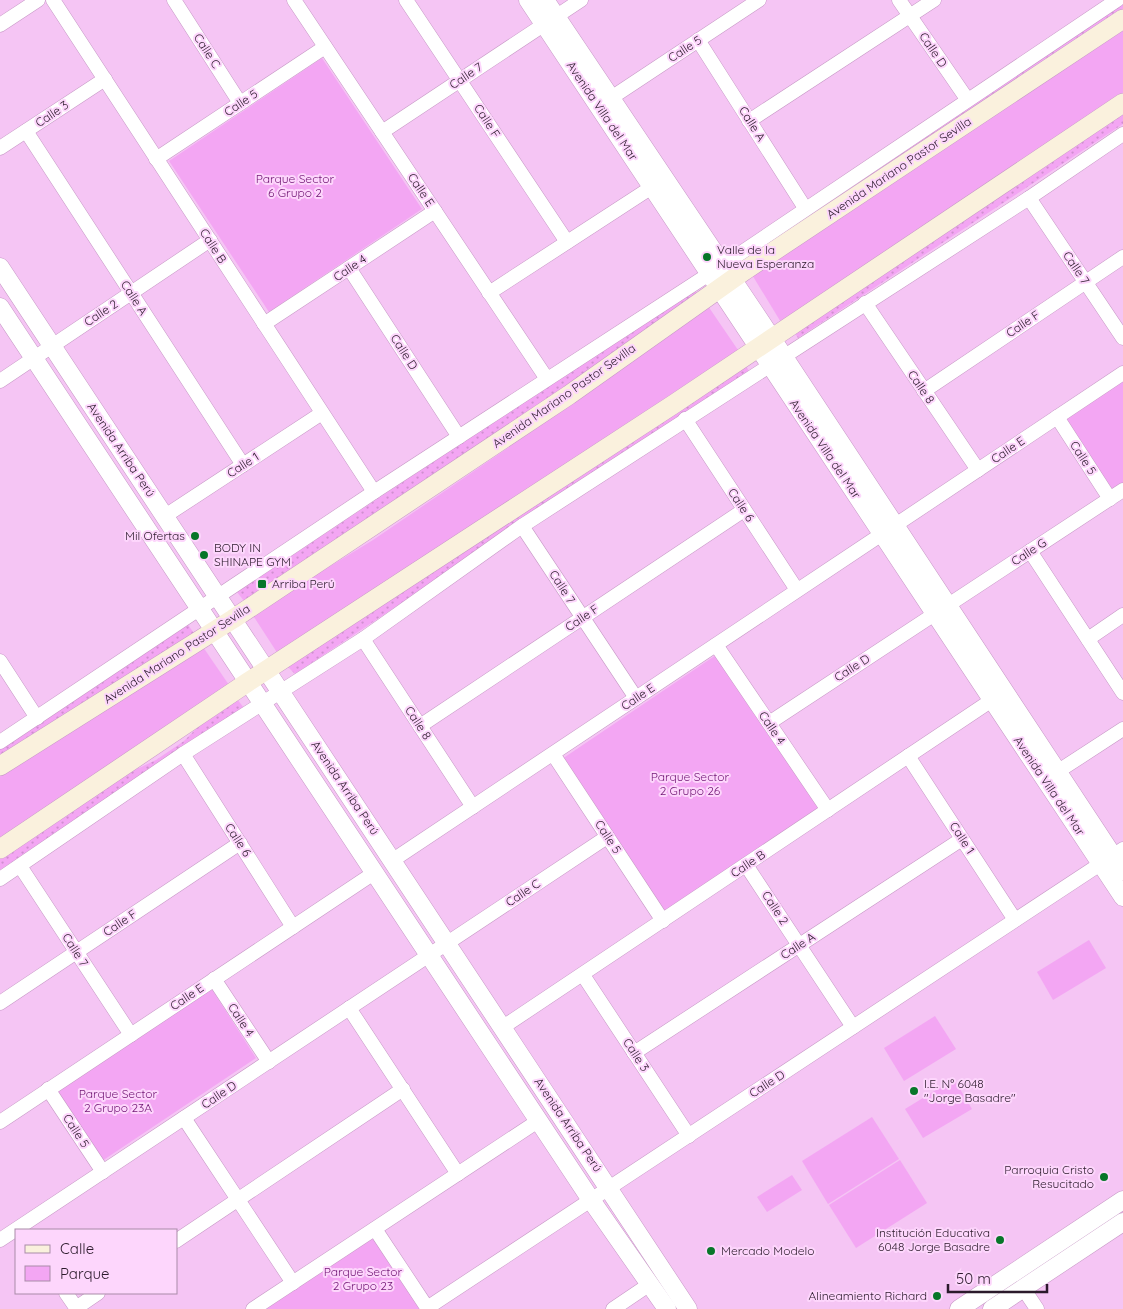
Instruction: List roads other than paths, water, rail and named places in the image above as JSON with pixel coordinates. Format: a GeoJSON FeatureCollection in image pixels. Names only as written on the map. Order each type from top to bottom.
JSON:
{"type":"FeatureCollection","features":[{"type":"Feature","properties":{"kind":"main road","name":"Avenida Mariano Pastor Sevilla"},"geometry":{"type":"LineString","coordinates":[[0,766],[233,619],[569,395],[721,276],[1123,18]]}},
{"type":"Feature","properties":{"kind":"main road"},"geometry":{"type":"LineString","coordinates":[[0,849],[248,682],[765,342],[1123,103]]}},
{"type":"Feature","properties":{"kind":"street"},"geometry":{"type":"LineString","coordinates":[[0,25],[38,0]]}},
{"type":"Feature","properties":{"kind":"street","name":"Calle B"},"geometry":{"type":"LineString","coordinates":[[53,0],[374,492]]}},
{"type":"Feature","properties":{"kind":"street","name":"Calle C"},"geometry":{"type":"LineString","coordinates":[[174,0],[240,103]]}},
{"type":"Feature","properties":{"kind":"street","name":"Calle E"},"geometry":{"type":"LineString","coordinates":[[294,0],[547,380]]}},
{"type":"Feature","properties":{"kind":"street","name":"Calle F"},"geometry":{"type":"LineString","coordinates":[[406,0],[567,242]]}},
{"type":"Feature","properties":{"kind":"street","name":"Avenida Villa del Mar"},"geometry":{"type":"LineString","coordinates":[[528,0],[550,20],[611,98],[721,276],[941,610],[1058,772],[1111,857],[1123,897]]}},
{"type":"Feature","properties":{"kind":"street","name":"Avenida Villa del Mar"},"geometry":{"type":"LineString","coordinates":[[545,0],[550,20],[652,187],[721,276]]}},
{"type":"Feature","properties":{"kind":"street"},"geometry":{"type":"LineString","coordinates":[[550,20],[581,0]]}},
{"type":"Feature","properties":{"kind":"street","name":"Calle 5"},"geometry":{"type":"LineString","coordinates":[[611,98],[759,0]]}},
{"type":"Feature","properties":{"kind":"street","name":"Calle D"},"geometry":{"type":"LineString","coordinates":[[899,0],[967,99]]}},
{"type":"Feature","properties":{"kind":"street"},"geometry":{"type":"LineString","coordinates":[[749,121],[934,0]]}},
{"type":"Feature","properties":{"kind":"street","name":"Avenida Mariano Pastor Sevilla"},"geometry":{"type":"LineString","coordinates":[[0,742],[200,607],[547,380],[721,276],[805,208],[1116,0]]}},
{"type":"Feature","properties":{"kind":"street","name":"Calle 7"},"geometry":{"type":"LineString","coordinates":[[382,132],[550,20]]}},
{"type":"Feature","properties":{"kind":"street","name":"Calle A"},"geometry":{"type":"LineString","coordinates":[[698,40],[805,208]]}},
{"type":"Feature","properties":{"kind":"street","name":"Calle 5"},"geometry":{"type":"LineString","coordinates":[[156,159],[325,47]]}},
{"type":"Feature","properties":{"kind":"street","name":"Calle 3"},"geometry":{"type":"LineString","coordinates":[[0,148],[105,79]]}},
{"type":"Feature","properties":{"kind":"street","name":"Calle A"},"geometry":{"type":"LineString","coordinates":[[26,132],[243,465]]}},
{"type":"Feature","properties":{"kind":"street"},"geometry":{"type":"LineString","coordinates":[[0,879],[183,754],[363,639],[522,526],[776,359],[1029,198],[1123,134]]}},
{"type":"Feature","properties":{"kind":"street"},"geometry":{"type":"LineString","coordinates":[[489,293],[652,187]]}},
{"type":"Feature","properties":{"kind":"street","name":"Calle 7"},"geometry":{"type":"LineString","coordinates":[[1029,198],[1123,338]]}},
{"type":"Feature","properties":{"kind":"street","name":"Calle 4"},"geometry":{"type":"LineString","coordinates":[[264,324],[435,211]]}},
{"type":"Feature","properties":{"kind":"street","name":"Calle 2"},"geometry":{"type":"LineString","coordinates":[[43,352],[210,240]]}},
{"type":"Feature","properties":{"kind":"street","name":"Calle F"},"geometry":{"type":"LineString","coordinates":[[924,391],[1123,257]]}},
{"type":"Feature","properties":{"kind":"street","name":"Avenida Arriba Perú"},"geometry":{"type":"LineString","coordinates":[[0,268],[43,352],[200,607],[374,873],[503,1027],[688,1309]]}},
{"type":"Feature","properties":{"kind":"street","name":"Calle D"},"geometry":{"type":"LineString","coordinates":[[349,268],[459,437]]}},
{"type":"Feature","properties":{"kind":"street","name":"Calle 8"},"geometry":{"type":"LineString","coordinates":[[865,303],[978,470]]}},
{"type":"Feature","properties":{"kind":"street","name":"Avenida Arriba Perú"},"geometry":{"type":"LineString","coordinates":[[0,308],[43,352],[165,516],[393,860],[438,949],[538,1121],[667,1309]]}},
{"type":"Feature","properties":{"kind":"street"},"geometry":{"type":"LineString","coordinates":[[0,381],[43,352]]}},
{"type":"Feature","properties":{"kind":"street","name":"Calle E"},"geometry":{"type":"LineString","coordinates":[[393,860],[1123,373]]}},
{"type":"Feature","properties":{"kind":"street","name":"Calle 1"},"geometry":{"type":"LineString","coordinates":[[165,516],[322,413]]}},
{"type":"Feature","properties":{"kind":"street","name":"Calle 5"},"geometry":{"type":"LineString","coordinates":[[1057,418],[1110,498]]}},
{"type":"Feature","properties":{"kind":"street","name":"Calle 6"},"geometry":{"type":"LineString","coordinates":[[685,419],[798,590]]}},
{"type":"Feature","properties":{"kind":"street","name":"Calle G"},"geometry":{"type":"LineString","coordinates":[[941,610],[1123,490]]}},
{"type":"Feature","properties":{"kind":"street","name":"Calle F"},"geometry":{"type":"LineString","coordinates":[[420,726],[744,510]]}},
{"type":"Feature","properties":{"kind":"street","name":"Calle 7"},"geometry":{"type":"LineString","coordinates":[[522,526],[636,698]]}},
{"type":"Feature","properties":{"kind":"street"},"geometry":{"type":"LineString","coordinates":[[1030,551],[1123,693]]}},
{"type":"Feature","properties":{"kind":"street","name":"Avenida Villa del Mar"},"geometry":{"type":"LineString","coordinates":[[941,610],[992,700],[1123,872]]}},
{"type":"Feature","properties":{"kind":"street","name":"Calle D"},"geometry":{"type":"LineString","coordinates":[[769,723],[941,610]]}},
{"type":"Feature","properties":{"kind":"street"},"geometry":{"type":"LineString","coordinates":[[1088,639],[1123,615]]}},
{"type":"Feature","properties":{"kind":"street","name":"Calle 8"},"geometry":{"type":"LineString","coordinates":[[363,639],[473,807]]}},
{"type":"Feature","properties":{"kind":"street","name":"Calle 4"},"geometry":{"type":"LineString","coordinates":[[716,645],[828,810]]}},
{"type":"Feature","properties":{"kind":"street"},"geometry":{"type":"LineString","coordinates":[[0,661],[37,718]]}},
{"type":"Feature","properties":{"kind":"street","name":"Calle B"},"geometry":{"type":"LineString","coordinates":[[503,1027],[992,700]]}},
{"type":"Feature","properties":{"kind":"street"},"geometry":{"type":"LineString","coordinates":[[1058,772],[1123,729]]}},
{"type":"Feature","properties":{"kind":"street","name":"Calle 6"},"geometry":{"type":"LineString","coordinates":[[183,754],[293,927]]}},
{"type":"Feature","properties":{"kind":"street","name":"Calle 5"},"geometry":{"type":"LineString","coordinates":[[553,754],[663,921]]}},
{"type":"Feature","properties":{"kind":"street","name":"Calle 1"},"geometry":{"type":"LineString","coordinates":[[908,756],[1016,920]]}},
{"type":"Feature","properties":{"kind":"street","name":"Calle C"},"geometry":{"type":"LineString","coordinates":[[438,949],[607,837]]}},
{"type":"Feature","properties":{"kind":"street","name":"Calle A"},"geometry":{"type":"LineString","coordinates":[[634,1053],[962,839]]}},
{"type":"Feature","properties":{"kind":"street","name":"Calle F"},"geometry":{"type":"LineString","coordinates":[[0,1003],[240,843]]}},
{"type":"Feature","properties":{"kind":"street","name":"Calle D"},"geometry":{"type":"LineString","coordinates":[[427,1309],[1111,857]]}},
{"type":"Feature","properties":{"kind":"street","name":"Calle 2"},"geometry":{"type":"LineString","coordinates":[[746,865],[854,1027]]}},
{"type":"Feature","properties":{"kind":"street","name":"Calle 7"},"geometry":{"type":"LineString","coordinates":[[20,866],[131,1035]]}},
{"type":"Feature","properties":{"kind":"street","name":"Calle E"},"geometry":{"type":"LineString","coordinates":[[0,1122],[374,873]]}},
{"type":"Feature","properties":{"kind":"street","name":"Calle D"},"geometry":{"type":"LineString","coordinates":[[24,1228],[103,1172],[438,949]]}},
{"type":"Feature","properties":{"kind":"street","name":"Calle 3"},"geometry":{"type":"LineString","coordinates":[[583,975],[689,1136]]}},
{"type":"Feature","properties":{"kind":"street","name":"Calle 4"},"geometry":{"type":"LineString","coordinates":[[214,979],[269,1062]]}},
{"type":"Feature","properties":{"kind":"street"},"geometry":{"type":"LineString","coordinates":[[349,1008],[458,1174]]}},
{"type":"Feature","properties":{"kind":"street","name":"Calle 5"},"geometry":{"type":"LineString","coordinates":[[48,1089],[103,1172]]}},
{"type":"Feature","properties":{"kind":"street"},"geometry":{"type":"LineString","coordinates":[[178,1240],[403,1090]]}},
{"type":"Feature","properties":{"kind":"street"},"geometry":{"type":"LineString","coordinates":[[184,1118],[293,1283]]}},
{"type":"Feature","properties":{"kind":"street"},"geometry":{"type":"LineString","coordinates":[[253,1309],[538,1121]]}},
{"type":"Feature","properties":{"kind":"street"},"geometry":{"type":"LineString","coordinates":[[960,1309],[1123,1200]]}},
{"type":"Feature","properties":{"kind":"street"},"geometry":{"type":"LineString","coordinates":[[992,1309],[1123,1222]]}},
{"type":"Feature","properties":{"kind":"street"},"geometry":{"type":"LineString","coordinates":[[375,1229],[427,1309]]}},
{"type":"Feature","properties":{"kind":"street","name":"Calle D"},"geometry":{"type":"LineString","coordinates":[[0,1240],[15,1232]]}},
{"type":"Feature","properties":{"kind":"street"},"geometry":{"type":"LineString","coordinates":[[613,1309],[650,1284]]}},
{"type":"Feature","properties":{"kind":"street"},"geometry":{"type":"LineString","coordinates":[[1023,1288],[1038,1309]]}},
{"type":"Feature","properties":{"kind":"street"},"geometry":{"type":"LineString","coordinates":[[67,1294],[76,1308],[97,1294]]}},
{"type":"Feature","properties":{"kind":"place","name":"Valle de la Nueva Esperanza"},"geometry":{"type":"Point","coordinates":[707,257]}},
{"type":"Feature","properties":{"kind":"place","name":"Mil Ofertas"},"geometry":{"type":"Point","coordinates":[195,536]}},
{"type":"Feature","properties":{"kind":"place","name":"BODY IN SHINAPE GYM"},"geometry":{"type":"Point","coordinates":[204,555]}},
{"type":"Feature","properties":{"kind":"place","name":"Arriba Perú"},"geometry":{"type":"Point","coordinates":[262,584]}},
{"type":"Feature","properties":{"kind":"place","name":"I.E. N° 6048 \"Jorge Basadre\""},"geometry":{"type":"Point","coordinates":[914,1091]}},
{"type":"Feature","properties":{"kind":"place","name":"Parroquia Cristo Resucitado"},"geometry":{"type":"Point","coordinates":[1104,1177]}},
{"type":"Feature","properties":{"kind":"place","name":"Institución Educativa 6048 Jorge Basadre"},"geometry":{"type":"Point","coordinates":[1000,1240]}},
{"type":"Feature","properties":{"kind":"place","name":"Mercado Modelo"},"geometry":{"type":"Point","coordinates":[711,1251]}},
{"type":"Feature","properties":{"kind":"place","name":"Alineamiento Richard"},"geometry":{"type":"Point","coordinates":[937,1296]}},
{"type":"Feature","properties":{"kind":"park label","name":"Parque Sector 6 Grupo 2"},"geometry":{"type":"Point","coordinates":[295,186]}},
{"type":"Feature","properties":{"kind":"park label","name":"Parque Sector 2 Grupo 26"},"geometry":{"type":"Point","coordinates":[690,784]}},
{"type":"Feature","properties":{"kind":"park label","name":"Parque Sector 2 Grupo 23A"},"geometry":{"type":"Point","coordinates":[118,1101]}},
{"type":"Feature","properties":{"kind":"park label","name":"Parque Sector 2 Grupo 23"},"geometry":{"type":"Point","coordinates":[363,1279]}}]}
